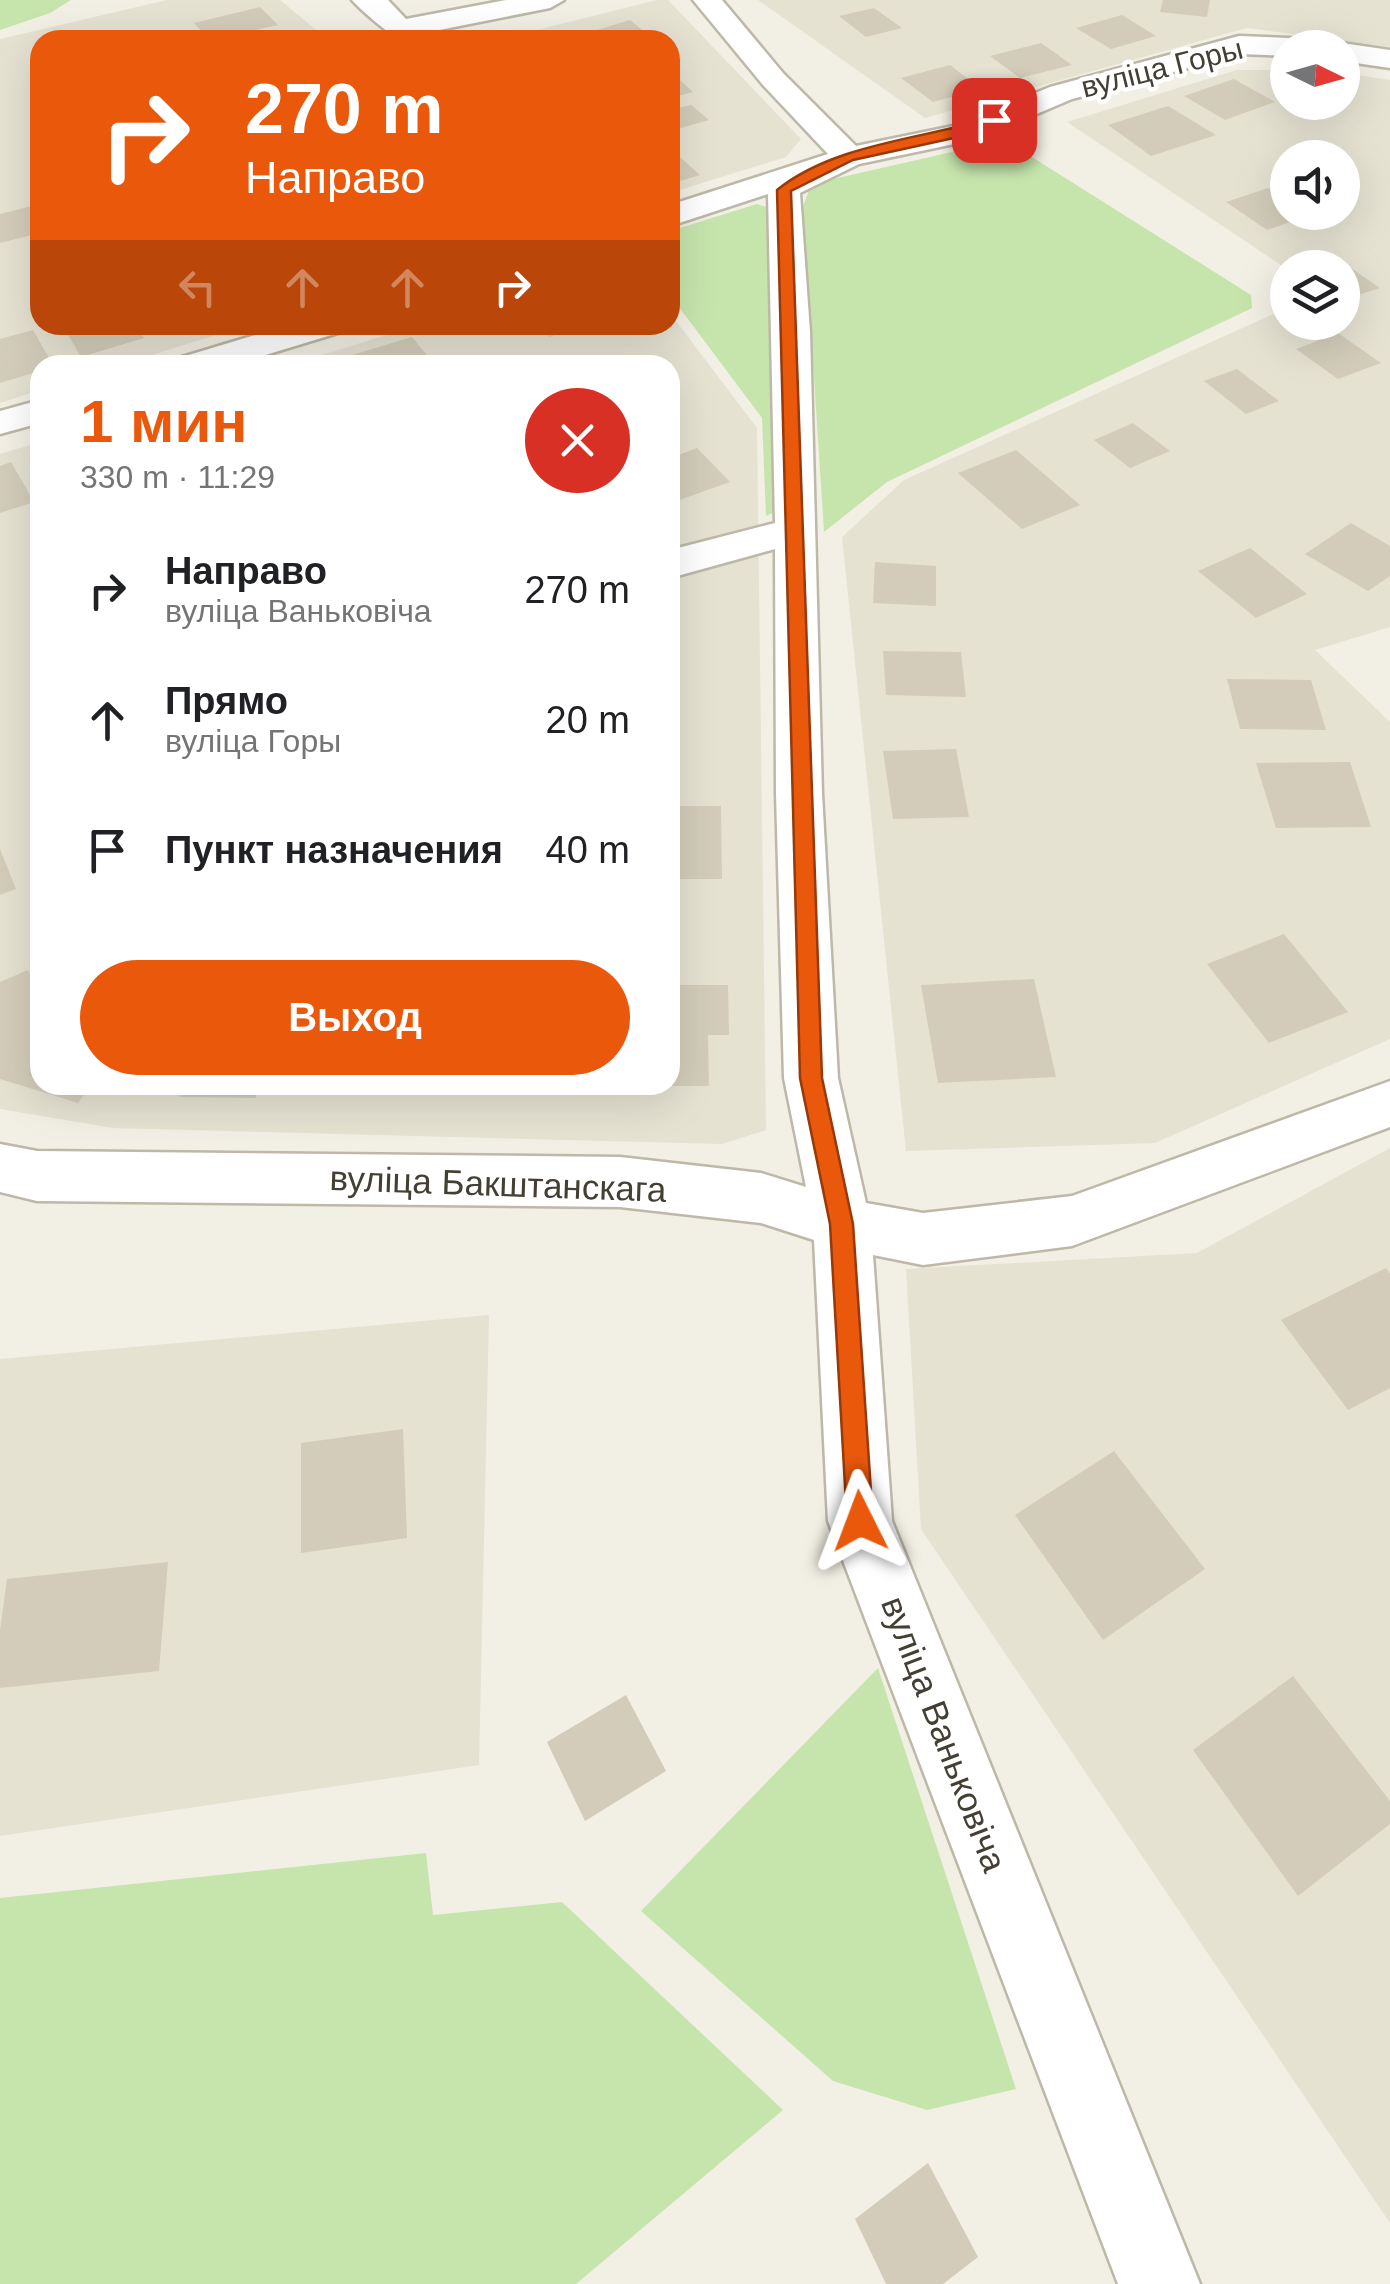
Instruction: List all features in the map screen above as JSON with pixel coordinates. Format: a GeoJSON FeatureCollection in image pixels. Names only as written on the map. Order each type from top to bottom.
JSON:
{"type":"FeatureCollection","features":[{"type":"Feature","properties":{"kind":"street"},"geometry":{"type":"LineString","coordinates":[[366,0],[382,8],[398,29],[550,0]]}},
{"type":"Feature","properties":{"kind":"street"},"geometry":{"type":"LineString","coordinates":[[707,0],[773,79],[849,157]]}},
{"type":"Feature","properties":{"kind":"street","name":"вуліца Горы"},"geometry":{"type":"LineString","coordinates":[[680,213],[849,157],[968,132],[1060,93],[1239,45],[1270,46]]}},
{"type":"Feature","properties":{"kind":"street"},"geometry":{"type":"LineString","coordinates":[[1360,55],[1390,59]]}},
{"type":"Feature","properties":{"kind":"street","name":"вуліца Ваньковіча"},"geometry":{"type":"LineString","coordinates":[[849,157],[784,190],[792,332],[792,532],[811,1078],[842,1224],[860,1521],[1158,2284]]}},
{"type":"Feature","properties":{"kind":"street"},"geometry":{"type":"LineString","coordinates":[[228,355],[292,335]]}},
{"type":"Feature","properties":{"kind":"street"},"geometry":{"type":"LineString","coordinates":[[0,423],[30,415]]}},
{"type":"Feature","properties":{"kind":"street"},"geometry":{"type":"LineString","coordinates":[[680,561],[708,550],[792,532]]}},
{"type":"Feature","properties":{"kind":"street","name":"вуліца Бакштанскага"},"geometry":{"type":"LineString","coordinates":[[0,1168],[37,1176],[620,1182],[760,1198],[842,1224],[922,1239],[1072,1222],[1390,1104]]}},
{"type":"Feature","properties":{"kind":"shaded area"},"geometry":{"type":"Polygon","coordinates":[[[167,0],[280,0],[316,30],[39,30],[167,0]]]}},
{"type":"Feature","properties":{"kind":"shaded area"},"geometry":{"type":"Polygon","coordinates":[[[668,0],[801,139],[786,157],[680,190],[680,30],[537,30],[668,0]]]}},
{"type":"Feature","properties":{"kind":"shaded area"},"geometry":{"type":"Polygon","coordinates":[[[758,0],[1390,0],[1390,47],[1360,43],[1360,30],[1247,28],[925,118],[758,0]]]}},
{"type":"Feature","properties":{"kind":"shaded area"},"geometry":{"type":"Polygon","coordinates":[[[30,32],[30,335],[216,335],[152,355],[30,355],[30,393],[0,403],[0,39],[30,32]]]}},
{"type":"Feature","properties":{"kind":"shaded area"},"geometry":{"type":"Polygon","coordinates":[[[1237,70],[1270,70],[1270,120],[1360,120],[1360,76],[1390,80],[1390,627],[1315,650],[1390,722],[1390,1039],[1155,1143],[906,1151],[842,537],[904,480],[1270,316],[1270,340],[1360,340],[1360,250],[1270,250],[1270,258],[1067,122],[1237,70]]]}},
{"type":"Feature","properties":{"kind":"shaded area"},"geometry":{"type":"Polygon","coordinates":[[[680,326],[757,428],[766,1130],[722,1144],[113,1128],[0,1109],[0,454],[30,445],[30,1095],[680,1095],[680,355],[322,355],[386,335],[680,335],[680,326]]]}},
{"type":"Feature","properties":{"kind":"shaded area"},"geometry":{"type":"Polygon","coordinates":[[[1390,1148],[1390,2223],[921,1529],[906,1269],[1197,1253],[1390,1148]]]}},
{"type":"Feature","properties":{"kind":"shaded area"},"geometry":{"type":"Polygon","coordinates":[[[489,1315],[479,1765],[0,1836],[0,1359],[489,1315]]]}},
{"type":"Feature","properties":{"kind":"green space"},"geometry":{"type":"Polygon","coordinates":[[[0,0],[71,0],[50,13],[0,30],[0,0]]]}},
{"type":"Feature","properties":{"kind":"green space"},"geometry":{"type":"Polygon","coordinates":[[[1005,140],[1251,295],[1252,308],[887,482],[824,532],[803,207],[811,184],[1005,140]]]}},
{"type":"Feature","properties":{"kind":"green space"},"geometry":{"type":"Polygon","coordinates":[[[757,204],[770,208],[781,509],[766,516],[762,418],[680,308],[680,228],[757,204]]]}},
{"type":"Feature","properties":{"kind":"green space"},"geometry":{"type":"Polygon","coordinates":[[[878,1668],[1016,2089],[927,2110],[833,2081],[641,1911],[878,1668]]]}},
{"type":"Feature","properties":{"kind":"green space"},"geometry":{"type":"Polygon","coordinates":[[[426,1853],[433,1915],[562,1902],[783,2110],[576,2284],[0,2284],[0,1898],[426,1853]]]}},
{"type":"Feature","properties":{"kind":"building"},"geometry":{"type":"Polygon","coordinates":[[[1163,0],[1210,0],[1207,17],[1160,12],[1163,0]]]}},
{"type":"Feature","properties":{"kind":"building"},"geometry":{"type":"Polygon","coordinates":[[[260,7],[278,25],[255,30],[200,30],[194,23],[260,7]]]}},
{"type":"Feature","properties":{"kind":"building"},"geometry":{"type":"Polygon","coordinates":[[[874,8],[902,28],[866,37],[839,16],[874,8]]]}},
{"type":"Feature","properties":{"kind":"building"},"geometry":{"type":"Polygon","coordinates":[[[1122,15],[1156,36],[1111,49],[1076,28],[1122,15]]]}},
{"type":"Feature","properties":{"kind":"building"},"geometry":{"type":"Polygon","coordinates":[[[630,20],[642,30],[597,30],[630,20]]]}},
{"type":"Feature","properties":{"kind":"building"},"geometry":{"type":"Polygon","coordinates":[[[1041,43],[1072,65],[1020,78],[990,56],[1041,43]]]}},
{"type":"Feature","properties":{"kind":"building"},"geometry":{"type":"Polygon","coordinates":[[[950,65],[981,89],[933,102],[901,78],[950,65]]]}},
{"type":"Feature","properties":{"kind":"building"},"geometry":{"type":"Polygon","coordinates":[[[1234,79],[1270,99],[1270,104],[1225,120],[1184,96],[1234,79]]]}},
{"type":"Feature","properties":{"kind":"building"},"geometry":{"type":"Polygon","coordinates":[[[680,80],[693,92],[680,95],[680,80]]]}},
{"type":"Feature","properties":{"kind":"building"},"geometry":{"type":"Polygon","coordinates":[[[691,105],[709,120],[680,128],[680,108],[691,105]]]}},
{"type":"Feature","properties":{"kind":"building"},"geometry":{"type":"Polygon","coordinates":[[[1168,106],[1216,135],[1151,156],[1108,125],[1168,106]]]}},
{"type":"Feature","properties":{"kind":"building"},"geometry":{"type":"Polygon","coordinates":[[[680,157],[700,175],[680,181],[680,157]]]}},
{"type":"Feature","properties":{"kind":"building"},"geometry":{"type":"Polygon","coordinates":[[[1270,189],[1270,229],[1267,230],[1226,202],[1270,189]]]}},
{"type":"Feature","properties":{"kind":"building"},"geometry":{"type":"Polygon","coordinates":[[[30,206],[30,236],[0,243],[0,214],[30,206]]]}},
{"type":"Feature","properties":{"kind":"building"},"geometry":{"type":"Polygon","coordinates":[[[1360,274],[1380,288],[1360,294],[1360,274]]]}},
{"type":"Feature","properties":{"kind":"building"},"geometry":{"type":"Polygon","coordinates":[[[30,331],[47,355],[30,355],[30,374],[0,383],[0,339],[30,331]]]}},
{"type":"Feature","properties":{"kind":"building"},"geometry":{"type":"Polygon","coordinates":[[[68,335],[144,338],[88,355],[80,355],[68,335]]]}},
{"type":"Feature","properties":{"kind":"building"},"geometry":{"type":"Polygon","coordinates":[[[412,337],[427,355],[352,355],[412,337]]]}},
{"type":"Feature","properties":{"kind":"building"},"geometry":{"type":"Polygon","coordinates":[[[1320,340],[1348,340],[1381,363],[1338,379],[1296,349],[1320,340]]]}},
{"type":"Feature","properties":{"kind":"building"},"geometry":{"type":"Polygon","coordinates":[[[1237,369],[1279,401],[1246,414],[1204,381],[1237,369]]]}},
{"type":"Feature","properties":{"kind":"building"},"geometry":{"type":"Polygon","coordinates":[[[1133,423],[1170,451],[1130,468],[1094,440],[1133,423]]]}},
{"type":"Feature","properties":{"kind":"building"},"geometry":{"type":"Polygon","coordinates":[[[697,448],[730,482],[680,500],[680,454],[697,448]]]}},
{"type":"Feature","properties":{"kind":"building"},"geometry":{"type":"Polygon","coordinates":[[[1016,450],[1080,505],[1022,529],[958,473],[1016,450]]]}},
{"type":"Feature","properties":{"kind":"building"},"geometry":{"type":"Polygon","coordinates":[[[11,462],[30,495],[30,503],[0,513],[0,466],[11,462]]]}},
{"type":"Feature","properties":{"kind":"building"},"geometry":{"type":"Polygon","coordinates":[[[1351,523],[1390,546],[1390,576],[1368,591],[1305,554],[1351,523]]]}},
{"type":"Feature","properties":{"kind":"building"},"geometry":{"type":"Polygon","coordinates":[[[1250,548],[1307,594],[1256,618],[1198,571],[1250,548]]]}},
{"type":"Feature","properties":{"kind":"building"},"geometry":{"type":"Polygon","coordinates":[[[875,562],[936,566],[936,606],[873,603],[875,562]]]}},
{"type":"Feature","properties":{"kind":"building"},"geometry":{"type":"Polygon","coordinates":[[[883,651],[961,652],[966,697],[886,695],[883,651]]]}},
{"type":"Feature","properties":{"kind":"building"},"geometry":{"type":"Polygon","coordinates":[[[1227,679],[1311,680],[1326,730],[1240,729],[1227,679]]]}},
{"type":"Feature","properties":{"kind":"building"},"geometry":{"type":"Polygon","coordinates":[[[956,749],[969,817],[893,819],[883,751],[956,749]]]}},
{"type":"Feature","properties":{"kind":"building"},"geometry":{"type":"Polygon","coordinates":[[[1350,762],[1371,827],[1276,828],[1256,763],[1350,762]]]}},
{"type":"Feature","properties":{"kind":"building"},"geometry":{"type":"Polygon","coordinates":[[[680,806],[721,806],[722,879],[680,879],[680,806]]]}},
{"type":"Feature","properties":{"kind":"building"},"geometry":{"type":"Polygon","coordinates":[[[0,849],[16,889],[0,895],[0,849]]]}},
{"type":"Feature","properties":{"kind":"building"},"geometry":{"type":"Polygon","coordinates":[[[1284,934],[1348,1012],[1269,1043],[1207,964],[1284,934]]]}},
{"type":"Feature","properties":{"kind":"building"},"geometry":{"type":"Polygon","coordinates":[[[28,970],[30,974],[30,1088],[0,1079],[0,982],[28,970]]]}},
{"type":"Feature","properties":{"kind":"building"},"geometry":{"type":"Polygon","coordinates":[[[1034,979],[1056,1077],[938,1083],[921,985],[1034,979]]]}},
{"type":"Feature","properties":{"kind":"building"},"geometry":{"type":"Polygon","coordinates":[[[680,985],[728,985],[729,1035],[708,1035],[709,1086],[680,1086],[680,985]]]}},
{"type":"Feature","properties":{"kind":"building"},"geometry":{"type":"Polygon","coordinates":[[[52,1095],[84,1095],[78,1103],[52,1095]]]}},
{"type":"Feature","properties":{"kind":"building"},"geometry":{"type":"Polygon","coordinates":[[[180,1095],[256,1095],[256,1098],[180,1095]]]}},
{"type":"Feature","properties":{"kind":"building"},"geometry":{"type":"Polygon","coordinates":[[[1386,1268],[1390,1274],[1390,1388],[1348,1410],[1281,1320],[1386,1268]]]}},
{"type":"Feature","properties":{"kind":"building"},"geometry":{"type":"Polygon","coordinates":[[[403,1429],[407,1538],[301,1553],[301,1443],[403,1429]]]}},
{"type":"Feature","properties":{"kind":"building"},"geometry":{"type":"Polygon","coordinates":[[[1114,1451],[1205,1569],[1103,1640],[1015,1515],[1114,1451]]]}},
{"type":"Feature","properties":{"kind":"building"},"geometry":{"type":"Polygon","coordinates":[[[168,1562],[159,1671],[0,1688],[0,1630],[7,1579],[168,1562]]]}},
{"type":"Feature","properties":{"kind":"building"},"geometry":{"type":"Polygon","coordinates":[[[1293,1676],[1390,1801],[1390,1824],[1298,1896],[1193,1750],[1293,1676]]]}},
{"type":"Feature","properties":{"kind":"building"},"geometry":{"type":"Polygon","coordinates":[[[626,1695],[666,1771],[585,1821],[547,1742],[626,1695]]]}},
{"type":"Feature","properties":{"kind":"building"},"geometry":{"type":"Polygon","coordinates":[[[928,2163],[978,2257],[943,2284],[886,2284],[855,2219],[928,2163]]]}},
{"type":"Feature","properties":{"kind":"route"},"geometry":{"type":"LineString","coordinates":[[860,1521],[842,1224],[811,1078],[792,532],[792,332],[784,190],[849,157],[968,132],[994,120]]}}]}
